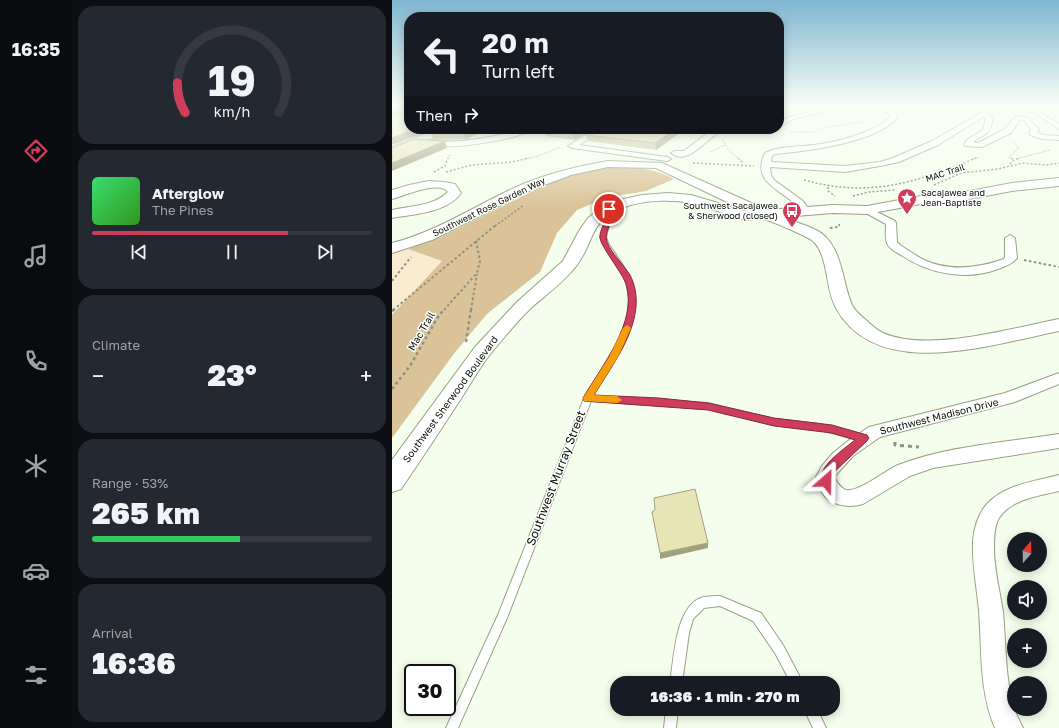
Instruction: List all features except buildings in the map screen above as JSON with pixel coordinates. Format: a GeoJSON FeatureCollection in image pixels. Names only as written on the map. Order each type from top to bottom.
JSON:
{"type":"FeatureCollection","features":[{"type":"Feature","properties":{"kind":"street"},"geometry":{"type":"LineString","coordinates":[[392,144],[415,142],[449,144],[483,141]]}},
{"type":"Feature","properties":{"kind":"street"},"geometry":{"type":"LineString","coordinates":[[580,141],[572,146],[662,162],[766,214],[810,232],[824,243],[830,254],[837,287],[844,307],[852,318],[868,332],[887,341],[900,345],[922,347],[958,345],[1059,325]]}},
{"type":"Feature","properties":{"kind":"street"},"geometry":{"type":"LineString","coordinates":[[662,162],[691,141]]}},
{"type":"Feature","properties":{"kind":"street"},"geometry":{"type":"LineString","coordinates":[[674,153],[686,154],[703,141]]}},
{"type":"Feature","properties":{"kind":"street"},"geometry":{"type":"LineString","coordinates":[[805,211],[797,199],[772,184],[767,178],[765,164],[768,155],[773,152],[819,147],[842,141]]}},
{"type":"Feature","properties":{"kind":"street"},"geometry":{"type":"LineString","coordinates":[[765,164],[845,169],[896,160],[938,141]]}},
{"type":"Feature","properties":{"kind":"street"},"geometry":{"type":"LineString","coordinates":[[969,141],[968,144],[979,145],[987,141]]}},
{"type":"Feature","properties":{"kind":"street"},"geometry":{"type":"LineString","coordinates":[[392,151],[415,142]]}},
{"type":"Feature","properties":{"kind":"street","name":"Southwest Rose Garden Way"},"geometry":{"type":"LineString","coordinates":[[392,248],[416,241],[458,222],[527,187],[558,175],[582,168],[608,164],[662,162]]}},
{"type":"Feature","properties":{"kind":"street","name":"Southwest Sherwood Boulevard"},"geometry":{"type":"LineString","coordinates":[[392,481],[482,351],[523,306],[570,263],[586,231],[593,221],[609,209],[642,199],[675,197],[691,199],[746,216],[805,211],[866,210],[921,200],[964,196],[1012,186],[1059,182]]}},
{"type":"Feature","properties":{"kind":"street"},"geometry":{"type":"LineString","coordinates":[[392,195],[417,186],[437,184],[451,187],[455,193],[444,201],[433,206],[392,214]]}},
{"type":"Feature","properties":{"kind":"street"},"geometry":{"type":"LineString","coordinates":[[866,210],[891,223],[892,243],[896,247],[919,262],[933,268],[968,272],[992,267],[1011,258],[1010,238]]}},
{"type":"Feature","properties":{"kind":"street","name":"Southwest Madison Drive"},"geometry":{"type":"LineString","coordinates":[[1059,378],[1009,398],[874,432],[863,438],[827,472],[825,477],[830,489],[838,495],[846,498],[856,498],[903,471],[932,461],[1059,441]]}},
{"type":"Feature","properties":{"kind":"street"},"geometry":{"type":"LineString","coordinates":[[1009,728],[998,697],[991,611],[984,564],[984,540],[987,522],[993,511],[1019,494],[1059,483]]}},
{"type":"Feature","properties":{"kind":"lane","name":"Southwest Murray Street"},"geometry":{"type":"LineString","coordinates":[[452,728],[502,618],[588,398],[618,348],[630,320],[632,300],[630,286],[626,275],[604,243],[603,237],[610,214],[609,209]]}},
{"type":"Feature","properties":{"kind":"lane"},"geometry":{"type":"LineString","coordinates":[[588,398],[708,406],[774,422],[832,429],[863,438]]}},
{"type":"Feature","properties":{"kind":"lane"},"geometry":{"type":"LineString","coordinates":[[677,676],[683,633],[689,616],[701,603],[720,601],[757,617],[779,649],[793,676]]}},
{"type":"Feature","properties":{"kind":"lane"},"geometry":{"type":"LineString","coordinates":[[670,728],[671,716]]}},
{"type":"Feature","properties":{"kind":"lane"},"geometry":{"type":"LineString","coordinates":[[814,716],[820,728]]}},
{"type":"Feature","properties":{"kind":"path"},"geometry":{"type":"LineString","coordinates":[[723,141],[728,149],[744,164]]}},
{"type":"Feature","properties":{"kind":"path"},"geometry":{"type":"LineString","coordinates":[[1014,160],[1009,157],[1019,148],[1013,143],[1020,141]]}},
{"type":"Feature","properties":{"kind":"path"},"geometry":{"type":"LineString","coordinates":[[446,173],[472,165],[512,162],[536,157],[560,147]]}},
{"type":"Feature","properties":{"kind":"path"},"geometry":{"type":"LineString","coordinates":[[1008,166],[1014,160],[1052,149]]}},
{"type":"Feature","properties":{"kind":"path"},"geometry":{"type":"LineString","coordinates":[[802,179],[823,186],[841,188],[892,186],[932,175],[982,156]]}},
{"type":"Feature","properties":{"kind":"path","name":"MAC Trail"},"geometry":{"type":"LineString","coordinates":[[932,186],[961,173],[998,169],[1023,163],[1046,165],[1059,163]]}},
{"type":"Feature","properties":{"kind":"path"},"geometry":{"type":"LineString","coordinates":[[690,164],[744,164],[754,166]]}},
{"type":"Feature","properties":{"kind":"path"},"geometry":{"type":"LineString","coordinates":[[851,196],[869,192],[897,190]]}},
{"type":"Feature","properties":{"kind":"path"},"geometry":{"type":"LineString","coordinates":[[392,311],[476,240],[503,219],[530,202]]}},
{"type":"Feature","properties":{"kind":"path"},"geometry":{"type":"LineString","coordinates":[[824,229],[838,227],[838,224],[842,223],[839,218]]}},
{"type":"Feature","properties":{"kind":"path"},"geometry":{"type":"LineString","coordinates":[[466,344],[480,261],[476,240]]}},
{"type":"Feature","properties":{"kind":"path"},"geometry":{"type":"LineString","coordinates":[[392,281],[413,255],[418,245],[416,241]]}},
{"type":"Feature","properties":{"kind":"path"},"geometry":{"type":"LineString","coordinates":[[1011,258],[1059,267]]}},
{"type":"Feature","properties":{"kind":"path","name":"Mac Trail"},"geometry":{"type":"LineString","coordinates":[[392,389],[410,366],[439,315],[477,273]]}},
{"type":"Feature","properties":{"kind":"path"},"geometry":{"type":"LineString","coordinates":[[896,426],[895,445],[924,448]]}},
{"type":"Feature","properties":{"kind":"shaded area"},"geometry":{"type":"Polygon","coordinates":[[[618,166],[654,171],[674,179],[646,191],[608,197],[577,210],[557,233],[540,272],[487,314],[456,351],[392,438],[392,315],[442,261],[408,249],[441,237],[565,175],[593,168],[618,166]]]}},
{"type":"Feature","properties":{"kind":"shaded area"},"geometry":{"type":"Polygon","coordinates":[[[408,249],[442,261],[392,315],[392,253],[408,249]]]}},
{"type":"Feature","properties":{"kind":"slow traffic"},"geometry":{"type":"LineString","coordinates":[[617,400],[588,398],[608,366],[627,328]]}},
{"type":"Feature","properties":{"kind":"place","name":"Sacajawea and Jean-Baptiste"},"geometry":{"type":"Point","coordinates":[907,215]}},
{"type":"Feature","properties":{"kind":"place","name":"Southwest Sacajawea & Sherwood (closed)"},"geometry":{"type":"Point","coordinates":[792,228]}},
{"type":"Feature","properties":{"kind":"route"},"geometry":{"type":"LineString","coordinates":[[609,209],[610,214],[603,237],[604,243],[626,275],[630,286],[632,300],[631,312],[630,320],[618,348],[588,398],[708,406],[774,422],[832,429],[863,438],[832,465],[825,477],[826,481]]}}]}
